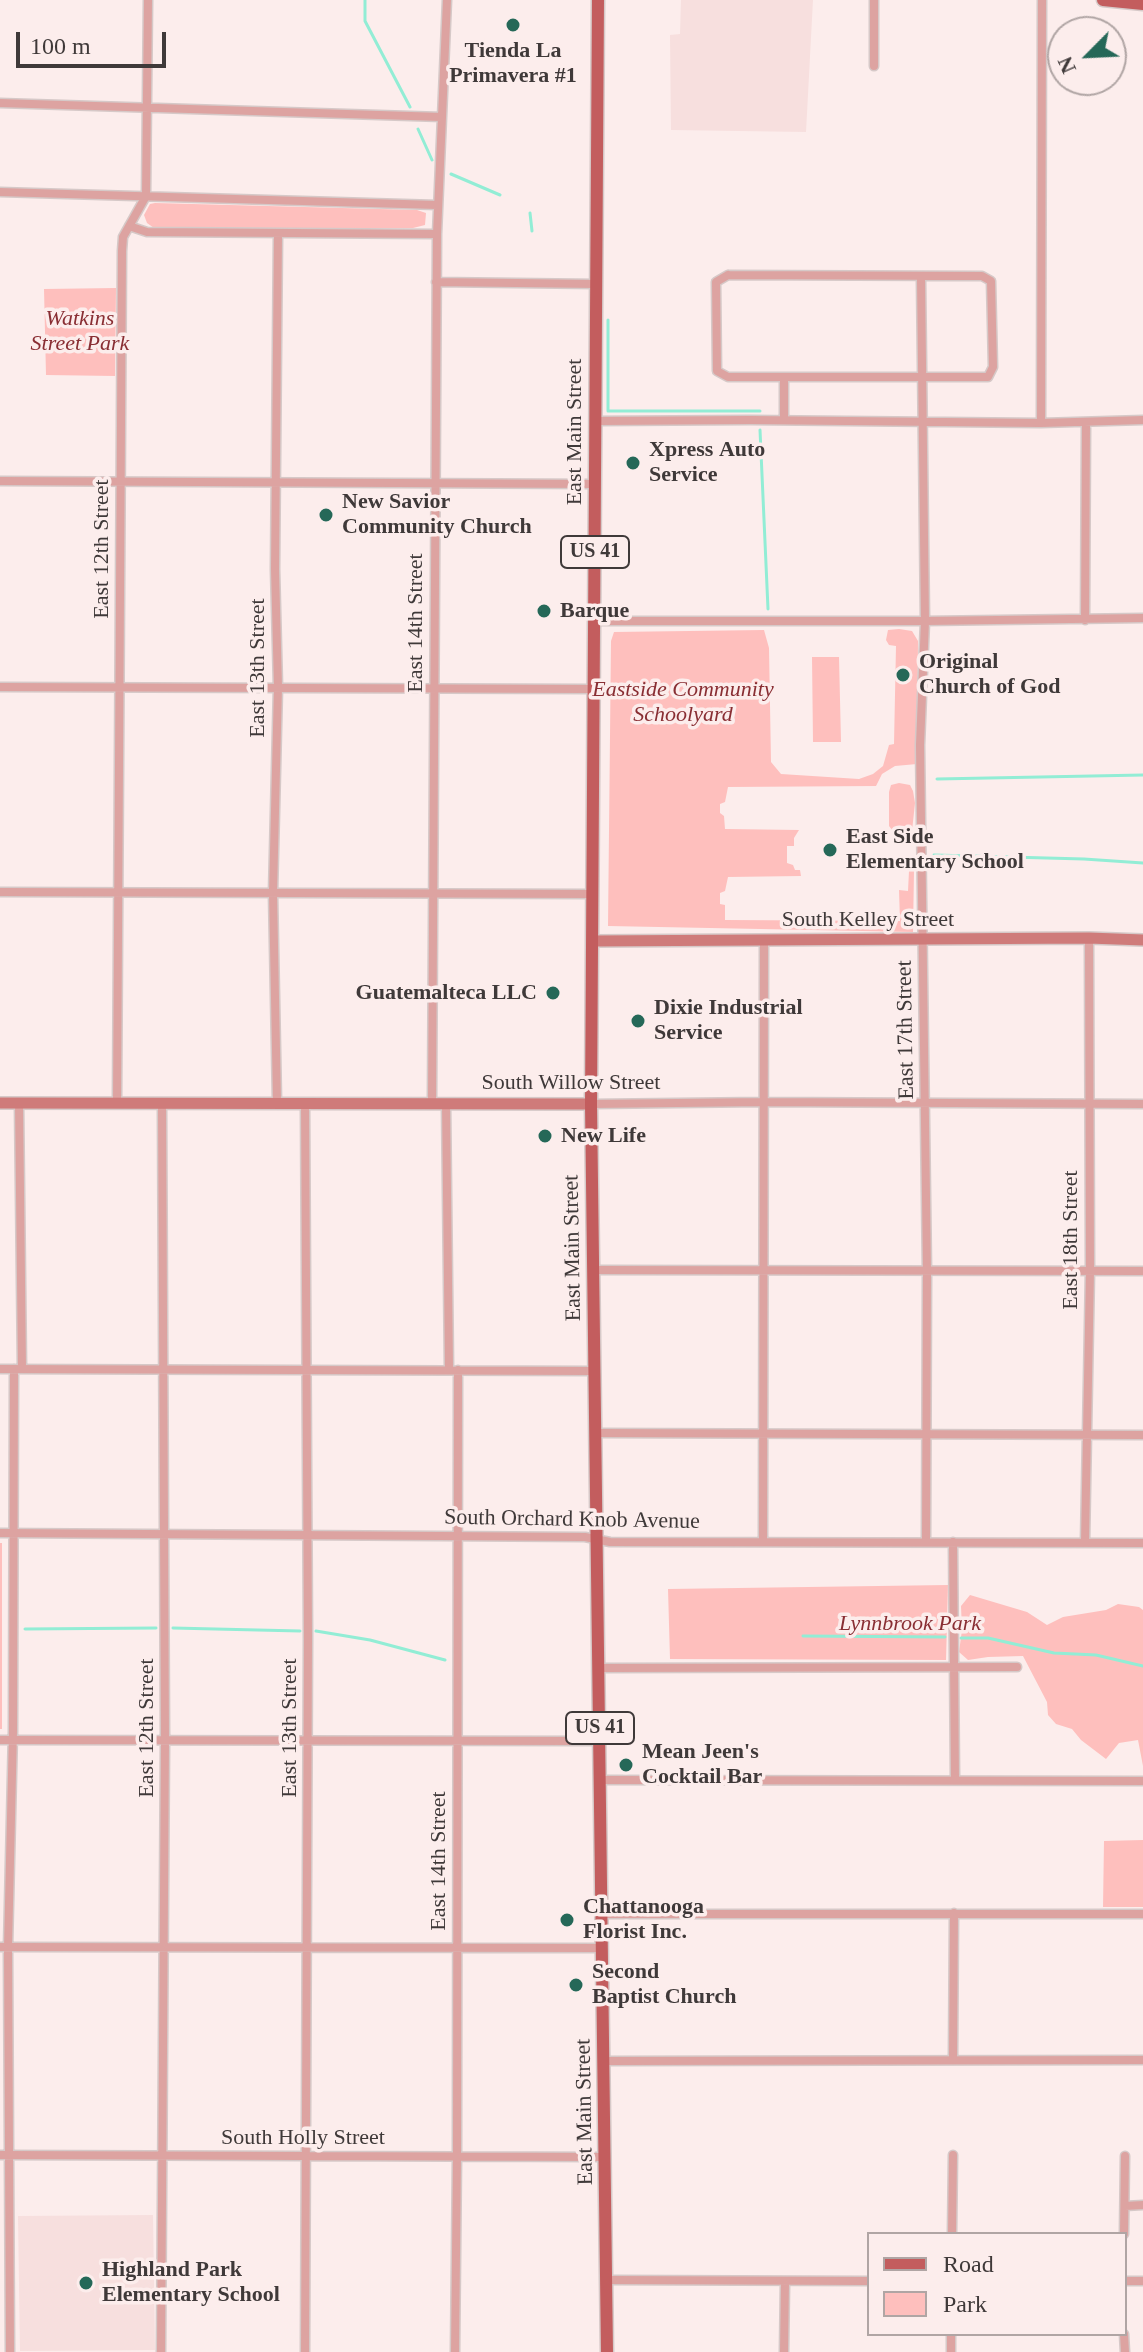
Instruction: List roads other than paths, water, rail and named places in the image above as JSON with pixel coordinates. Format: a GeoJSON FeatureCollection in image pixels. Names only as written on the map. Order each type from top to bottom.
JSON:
{"type":"FeatureCollection","features":[{"type":"Feature","properties":{"kind":"main road","name":"East Main Street"},"geometry":{"type":"LineString","coordinates":[[598,0],[591,1104],[607,2352]]}},
{"type":"Feature","properties":{"kind":"main road"},"geometry":{"type":"LineString","coordinates":[[1103,0],[1143,4]]}},
{"type":"Feature","properties":{"kind":"main road","name":"South Kelley Street"},"geometry":{"type":"LineString","coordinates":[[593,941],[1143,940]]}},
{"type":"Feature","properties":{"kind":"main road","name":"South Willow Street"},"geometry":{"type":"LineString","coordinates":[[0,1103],[591,1104]]}},
{"type":"Feature","properties":{"kind":"street","name":"East 12th Street"},"geometry":{"type":"LineString","coordinates":[[117,1103],[122,251],[123,237],[146,196],[148,0]]}},
{"type":"Feature","properties":{"kind":"street","name":"East 14th Street"},"geometry":{"type":"LineString","coordinates":[[432,1103],[437,205],[447,0]]}},
{"type":"Feature","properties":{"kind":"street"},"geometry":{"type":"LineString","coordinates":[[874,0],[874,66]]}},
{"type":"Feature","properties":{"kind":"street"},"geometry":{"type":"LineString","coordinates":[[1041,423],[1042,0]]}},
{"type":"Feature","properties":{"kind":"street"},"geometry":{"type":"LineString","coordinates":[[0,103],[442,117]]}},
{"type":"Feature","properties":{"kind":"street"},"geometry":{"type":"LineString","coordinates":[[0,192],[437,205]]}},
{"type":"Feature","properties":{"kind":"street"},"geometry":{"type":"LineString","coordinates":[[129,226],[147,232],[437,234]]}},
{"type":"Feature","properties":{"kind":"street","name":"East 13th Street"},"geometry":{"type":"LineString","coordinates":[[277,1102],[273,893],[278,687],[278,234]]}},
{"type":"Feature","properties":{"kind":"street"},"geometry":{"type":"LineString","coordinates":[[728,275],[921,278],[982,276],[991,281],[993,367],[988,377],[728,377],[717,371],[716,282],[728,275]]}},
{"type":"Feature","properties":{"kind":"street","name":"East 17th Street"},"geometry":{"type":"LineString","coordinates":[[921,278],[925,621],[920,745],[927,1272],[926,1542]]}},
{"type":"Feature","properties":{"kind":"street"},"geometry":{"type":"LineString","coordinates":[[436,282],[596,284]]}},
{"type":"Feature","properties":{"kind":"street"},"geometry":{"type":"LineString","coordinates":[[784,377],[784,420]]}},
{"type":"Feature","properties":{"kind":"street"},"geometry":{"type":"LineString","coordinates":[[596,421],[1086,423],[1143,420]]}},
{"type":"Feature","properties":{"kind":"street"},"geometry":{"type":"LineString","coordinates":[[1085,620],[1086,423]]}},
{"type":"Feature","properties":{"kind":"street"},"geometry":{"type":"LineString","coordinates":[[0,481],[595,484]]}},
{"type":"Feature","properties":{"kind":"street"},"geometry":{"type":"LineString","coordinates":[[594,621],[1143,618]]}},
{"type":"Feature","properties":{"kind":"street"},"geometry":{"type":"LineString","coordinates":[[0,687],[594,689]]}},
{"type":"Feature","properties":{"kind":"street"},"geometry":{"type":"LineString","coordinates":[[0,892],[593,894]]}},
{"type":"Feature","properties":{"kind":"street","name":"East 18th Street"},"geometry":{"type":"LineString","coordinates":[[1085,1542],[1090,1271],[1089,938]]}},
{"type":"Feature","properties":{"kind":"street"},"geometry":{"type":"LineString","coordinates":[[763,1541],[764,940]]}},
{"type":"Feature","properties":{"kind":"street"},"geometry":{"type":"LineString","coordinates":[[10,2352],[4,1947],[13,1740],[19,1103]]}},
{"type":"Feature","properties":{"kind":"street","name":"East 13th Street"},"geometry":{"type":"LineString","coordinates":[[305,1103],[308,1369],[305,2352]]}},
{"type":"Feature","properties":{"kind":"street","name":"East 14th Street"},"geometry":{"type":"LineString","coordinates":[[446,1103],[458,1535],[455,2352]]}},
{"type":"Feature","properties":{"kind":"street","name":"East 12th Street"},"geometry":{"type":"LineString","coordinates":[[161,2352],[165,1740],[162,1104]]}},
{"type":"Feature","properties":{"kind":"street","name":"South Willow Street"},"geometry":{"type":"LineString","coordinates":[[591,1104],[1143,1104]]}},
{"type":"Feature","properties":{"kind":"street"},"geometry":{"type":"LineString","coordinates":[[594,1270],[1143,1271]]}},
{"type":"Feature","properties":{"kind":"street"},"geometry":{"type":"LineString","coordinates":[[0,1369],[595,1371]]}},
{"type":"Feature","properties":{"kind":"street"},"geometry":{"type":"LineString","coordinates":[[596,1433],[1143,1435]]}},
{"type":"Feature","properties":{"kind":"street","name":"South Orchard Knob Avenue"},"geometry":{"type":"LineString","coordinates":[[0,1533],[458,1535],[585,1537],[610,1542],[1143,1543]]}},
{"type":"Feature","properties":{"kind":"street"},"geometry":{"type":"LineString","coordinates":[[953,1542],[955,1780]]}},
{"type":"Feature","properties":{"kind":"street"},"geometry":{"type":"LineString","coordinates":[[599,1668],[1017,1667]]}},
{"type":"Feature","properties":{"kind":"street"},"geometry":{"type":"LineString","coordinates":[[0,1740],[600,1741]]}},
{"type":"Feature","properties":{"kind":"street"},"geometry":{"type":"LineString","coordinates":[[601,1780],[1143,1781]]}},
{"type":"Feature","properties":{"kind":"street"},"geometry":{"type":"LineString","coordinates":[[953,2060],[954,1913]]}},
{"type":"Feature","properties":{"kind":"street"},"geometry":{"type":"LineString","coordinates":[[602,1914],[1143,1914]]}},
{"type":"Feature","properties":{"kind":"street"},"geometry":{"type":"LineString","coordinates":[[4,1947],[603,1948]]}},
{"type":"Feature","properties":{"kind":"street"},"geometry":{"type":"LineString","coordinates":[[604,2061],[1143,2060]]}},
{"type":"Feature","properties":{"kind":"street","name":"South Holly Street"},"geometry":{"type":"LineString","coordinates":[[5,2155],[606,2157]]}},
{"type":"Feature","properties":{"kind":"street"},"geometry":{"type":"LineString","coordinates":[[952,2232],[953,2155]]}},
{"type":"Feature","properties":{"kind":"street"},"geometry":{"type":"LineString","coordinates":[[1124,2232],[1125,2156]]}},
{"type":"Feature","properties":{"kind":"street"},"geometry":{"type":"LineString","coordinates":[[1125,2206],[1143,2205]]}},
{"type":"Feature","properties":{"kind":"street"},"geometry":{"type":"LineString","coordinates":[[608,2280],[867,2281]]}},
{"type":"Feature","properties":{"kind":"street"},"geometry":{"type":"LineString","coordinates":[[784,2352],[785,2282]]}},
{"type":"Feature","properties":{"kind":"waterway"},"geometry":{"type":"LineString","coordinates":[[365,0],[365,21],[410,107]]}},
{"type":"Feature","properties":{"kind":"waterway"},"geometry":{"type":"LineString","coordinates":[[418,129],[432,160]]}},
{"type":"Feature","properties":{"kind":"waterway"},"geometry":{"type":"LineString","coordinates":[[451,174],[500,195]]}},
{"type":"Feature","properties":{"kind":"waterway"},"geometry":{"type":"LineString","coordinates":[[530,213],[532,231]]}},
{"type":"Feature","properties":{"kind":"waterway"},"geometry":{"type":"LineString","coordinates":[[608,320],[608,411],[760,411]]}},
{"type":"Feature","properties":{"kind":"waterway"},"geometry":{"type":"LineString","coordinates":[[760,430],[768,609]]}},
{"type":"Feature","properties":{"kind":"waterway"},"geometry":{"type":"LineString","coordinates":[[937,779],[1143,775]]}},
{"type":"Feature","properties":{"kind":"waterway"},"geometry":{"type":"LineString","coordinates":[[934,855],[1143,863]]}},
{"type":"Feature","properties":{"kind":"waterway"},"geometry":{"type":"LineString","coordinates":[[25,1629],[156,1628]]}},
{"type":"Feature","properties":{"kind":"waterway"},"geometry":{"type":"LineString","coordinates":[[173,1628],[300,1631]]}},
{"type":"Feature","properties":{"kind":"waterway"},"geometry":{"type":"LineString","coordinates":[[316,1631],[370,1640],[445,1660]]}},
{"type":"Feature","properties":{"kind":"waterway"},"geometry":{"type":"LineString","coordinates":[[803,1636],[945,1637]]}},
{"type":"Feature","properties":{"kind":"waterway"},"geometry":{"type":"LineString","coordinates":[[961,1638],[988,1638],[1054,1653],[1096,1655],[1143,1666]]}},
{"type":"Feature","properties":{"kind":"place","name":"Tienda La Primavera #1"},"geometry":{"type":"Point","coordinates":[513,25]}},
{"type":"Feature","properties":{"kind":"place","name":"Xpress Auto Service"},"geometry":{"type":"Point","coordinates":[633,463]}},
{"type":"Feature","properties":{"kind":"place","name":"New Savior Community Church"},"geometry":{"type":"Point","coordinates":[326,515]}},
{"type":"Feature","properties":{"kind":"place","name":"Barque"},"geometry":{"type":"Point","coordinates":[544,611]}},
{"type":"Feature","properties":{"kind":"place","name":"Original Church of God"},"geometry":{"type":"Point","coordinates":[903,675]}},
{"type":"Feature","properties":{"kind":"place","name":"East Side Elementary School"},"geometry":{"type":"Point","coordinates":[830,850]}},
{"type":"Feature","properties":{"kind":"place","name":"Guatemalteca LLC"},"geometry":{"type":"Point","coordinates":[553,993]}},
{"type":"Feature","properties":{"kind":"place","name":"Dixie Industrial Service"},"geometry":{"type":"Point","coordinates":[638,1021]}},
{"type":"Feature","properties":{"kind":"place","name":"New Life"},"geometry":{"type":"Point","coordinates":[545,1136]}},
{"type":"Feature","properties":{"kind":"place","name":"Mean Jeen's Cocktail Bar"},"geometry":{"type":"Point","coordinates":[626,1765]}},
{"type":"Feature","properties":{"kind":"place","name":"Chattanooga Florist Inc."},"geometry":{"type":"Point","coordinates":[567,1920]}},
{"type":"Feature","properties":{"kind":"place","name":"Second Baptist Church"},"geometry":{"type":"Point","coordinates":[576,1985]}},
{"type":"Feature","properties":{"kind":"place","name":"Highland Park Elementary School"},"geometry":{"type":"Point","coordinates":[86,2283]}},
{"type":"Feature","properties":{"kind":"park label","name":"Watkins Street Park"},"geometry":{"type":"Point","coordinates":[80,332]}},
{"type":"Feature","properties":{"kind":"park label","name":"Eastside Community Schoolyard"},"geometry":{"type":"Point","coordinates":[683,702]}},
{"type":"Feature","properties":{"kind":"park label","name":"Lynnbrook Park"},"geometry":{"type":"Point","coordinates":[910,1624]}}]}
